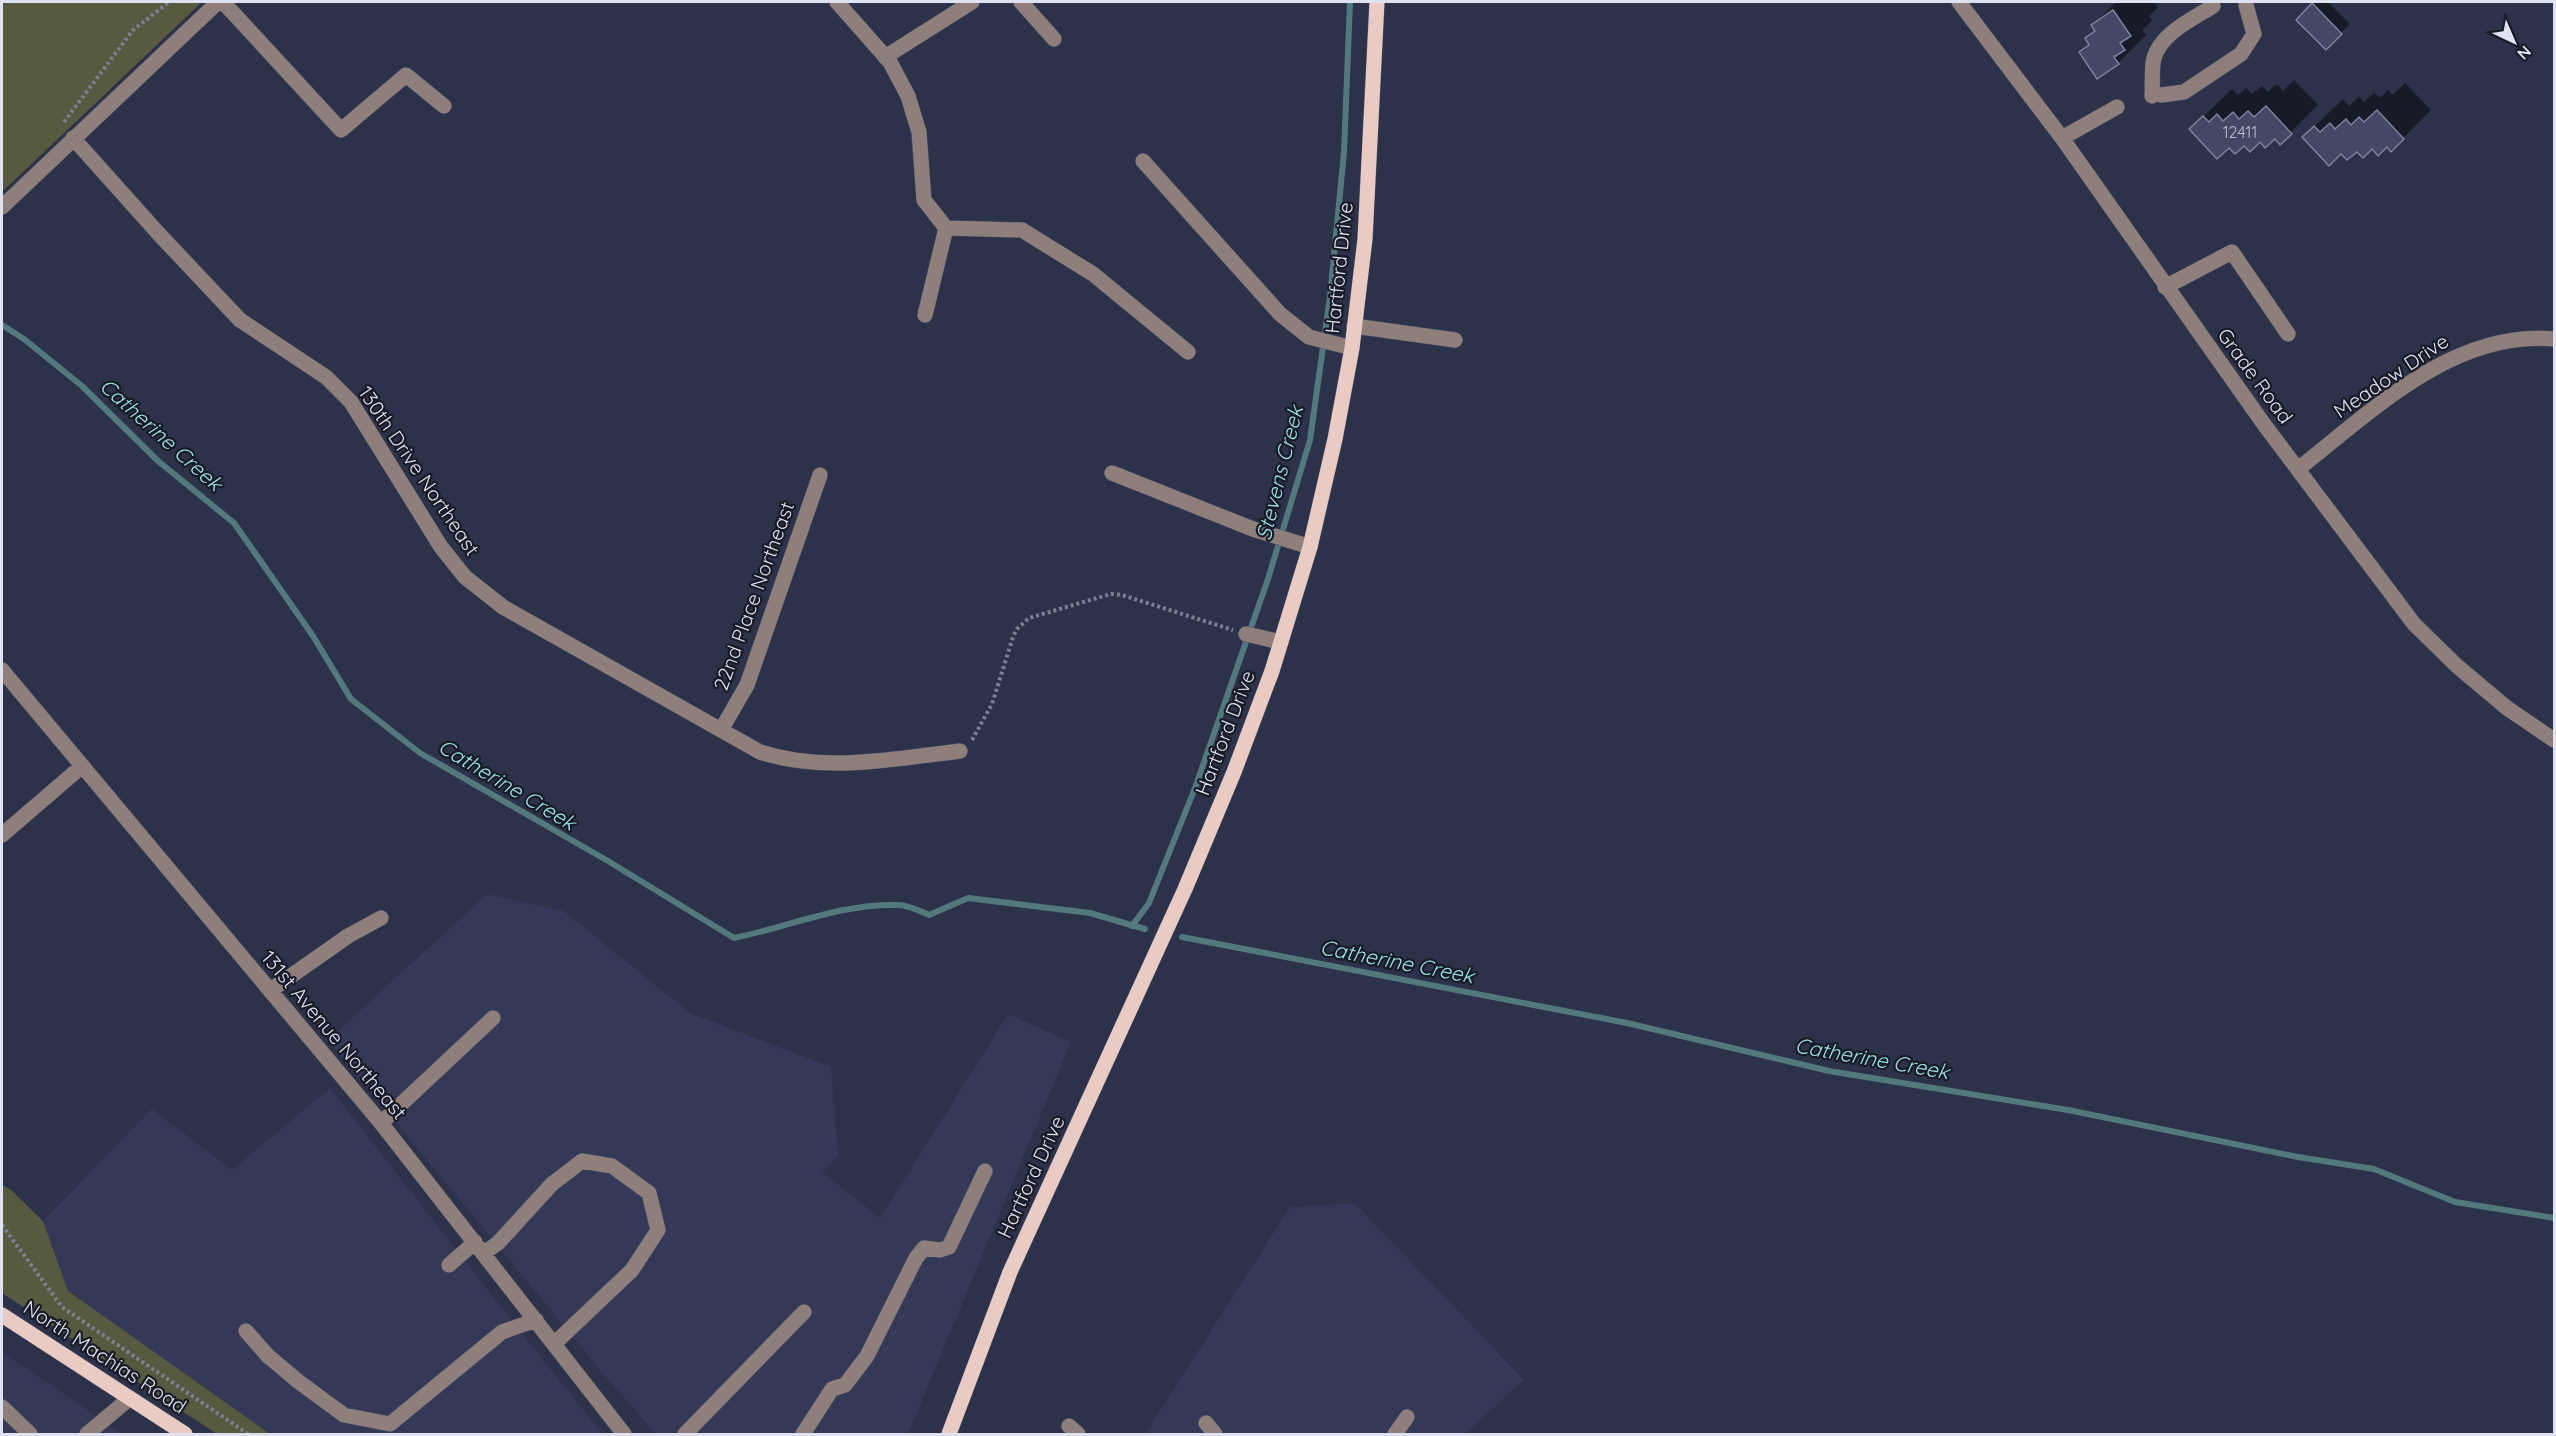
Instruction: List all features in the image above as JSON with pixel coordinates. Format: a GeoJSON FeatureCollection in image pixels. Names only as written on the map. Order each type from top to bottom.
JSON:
{"type":"FeatureCollection","features":[{"type":"Feature","properties":{"kind":"main road","name":"Hartford Drive"},"geometry":{"type":"LineString","coordinates":[[949,1434],[1010,1272],[1185,889],[1234,772],[1281,642],[1310,547],[1335,439],[1345,346],[1354,326],[1365,239],[1377,2]]}},
{"type":"Feature","properties":{"kind":"main road","name":"North Machias Road"},"geometry":{"type":"LineString","coordinates":[[2,1315],[185,1434]]}},
{"type":"Feature","properties":{"kind":"street"},"geometry":{"type":"LineString","coordinates":[[2,207],[218,2]]}},
{"type":"Feature","properties":{"kind":"street"},"geometry":{"type":"LineString","coordinates":[[223,2],[341,130],[406,75],[444,106]]}},
{"type":"Feature","properties":{"kind":"street"},"geometry":{"type":"LineString","coordinates":[[837,2],[885,57],[908,96],[919,132],[924,201],[946,228],[1022,230],[1093,274],[1188,352]]}},
{"type":"Feature","properties":{"kind":"street"},"geometry":{"type":"LineString","coordinates":[[885,57],[972,2]]}},
{"type":"Feature","properties":{"kind":"street"},"geometry":{"type":"LineString","coordinates":[[1021,2],[1054,39]]}},
{"type":"Feature","properties":{"kind":"street","name":"Grade Road"},"geometry":{"type":"LineString","coordinates":[[1959,2],[2062,138],[2165,287],[2414,624],[2457,666],[2507,708],[2554,740]]}},
{"type":"Feature","properties":{"kind":"street"},"geometry":{"type":"LineString","coordinates":[[2213,6],[2177,30],[2163,43],[2154,58],[2157,96],[2184,92],[2241,54],[2254,34],[2246,5]]}},
{"type":"Feature","properties":{"kind":"street"},"geometry":{"type":"LineString","coordinates":[[2062,138],[2117,107]]}},
{"type":"Feature","properties":{"kind":"street","name":"130th Drive Northeast"},"geometry":{"type":"LineString","coordinates":[[74,138],[189,267],[240,320],[326,377],[351,402],[441,547],[465,577],[503,606],[760,752],[787,761],[823,764],[960,751]]}},
{"type":"Feature","properties":{"kind":"street"},"geometry":{"type":"LineString","coordinates":[[1143,161],[1280,314],[1309,337],[1345,346]]}},
{"type":"Feature","properties":{"kind":"street"},"geometry":{"type":"LineString","coordinates":[[926,315],[946,228]]}},
{"type":"Feature","properties":{"kind":"street"},"geometry":{"type":"LineString","coordinates":[[2165,287],[2232,252],[2288,334]]}},
{"type":"Feature","properties":{"kind":"street"},"geometry":{"type":"LineString","coordinates":[[1354,326],[1455,340]]}},
{"type":"Feature","properties":{"kind":"street","name":"Meadow Drive"},"geometry":{"type":"LineString","coordinates":[[2298,469],[2370,412],[2467,351],[2515,340],[2554,339]]}},
{"type":"Feature","properties":{"kind":"street"},"geometry":{"type":"LineString","coordinates":[[1112,472],[1268,534],[1310,547]]}},
{"type":"Feature","properties":{"kind":"street","name":"22nd Place Northeast"},"geometry":{"type":"LineString","coordinates":[[722,730],[747,685],[820,475]]}},
{"type":"Feature","properties":{"kind":"street"},"geometry":{"type":"LineString","coordinates":[[1246,634],[1281,642]]}},
{"type":"Feature","properties":{"kind":"street","name":"131st Avenue Northeast"},"geometry":{"type":"LineString","coordinates":[[2,670],[381,1123],[624,1434]]}},
{"type":"Feature","properties":{"kind":"street"},"geometry":{"type":"LineString","coordinates":[[2,834],[81,767]]}},
{"type":"Feature","properties":{"kind":"street"},"geometry":{"type":"LineString","coordinates":[[271,990],[348,936],[381,918]]}},
{"type":"Feature","properties":{"kind":"street"},"geometry":{"type":"LineString","coordinates":[[381,1123],[493,1018]]}},
{"type":"Feature","properties":{"kind":"street"},"geometry":{"type":"LineString","coordinates":[[449,1265],[479,1247],[498,1243],[552,1184],[582,1161],[612,1166],[649,1193],[658,1230],[632,1270],[554,1344]]}},
{"type":"Feature","properties":{"kind":"street"},"geometry":{"type":"LineString","coordinates":[[803,1434],[832,1389],[845,1385],[867,1356],[916,1258],[924,1248],[940,1250],[950,1247],[985,1171]]}},
{"type":"Feature","properties":{"kind":"street"},"geometry":{"type":"LineString","coordinates":[[685,1434],[804,1312]]}},
{"type":"Feature","properties":{"kind":"street"},"geometry":{"type":"LineString","coordinates":[[246,1331],[268,1356],[298,1382],[344,1415],[390,1424],[502,1332],[536,1320]]}},
{"type":"Feature","properties":{"kind":"street"},"geometry":{"type":"LineString","coordinates":[[87,1434],[130,1398]]}},
{"type":"Feature","properties":{"kind":"street"},"geometry":{"type":"LineString","coordinates":[[2,1408],[30,1434]]}},
{"type":"Feature","properties":{"kind":"street"},"geometry":{"type":"LineString","coordinates":[[1395,1434],[1407,1417]]}},
{"type":"Feature","properties":{"kind":"path"},"geometry":{"type":"LineString","coordinates":[[58,131],[133,30],[170,2]]}},
{"type":"Feature","properties":{"kind":"path"},"geometry":{"type":"LineString","coordinates":[[960,751],[978,733],[992,704],[1013,637],[1017,629],[1029,618],[1111,594],[1133,598],[1246,634]]}},
{"type":"Feature","properties":{"kind":"path"},"geometry":{"type":"LineString","coordinates":[[2,1225],[62,1307],[248,1434]]}},
{"type":"Feature","properties":{"kind":"shaded area"},"geometry":{"type":"Polygon","coordinates":[[[487,894],[564,911],[690,1013],[831,1067],[838,1156],[822,1172],[880,1218],[1008,1014],[1071,1042],[908,1434],[656,1434],[605,1376],[328,1040],[487,894]]]}},
{"type":"Feature","properties":{"kind":"shaded area"},"geometry":{"type":"Polygon","coordinates":[[[330,1088],[603,1434],[270,1434],[68,1291],[43,1221],[152,1109],[232,1170],[330,1088]]]}},
{"type":"Feature","properties":{"kind":"shaded area"},"geometry":{"type":"Polygon","coordinates":[[[1355,1203],[1524,1380],[1465,1434],[1145,1434],[1290,1207],[1355,1203]]]}},
{"type":"Feature","properties":{"kind":"shaded area"},"geometry":{"type":"Polygon","coordinates":[[[2,1352],[123,1434],[2,1434],[2,1352]]]}},
{"type":"Feature","properties":{"kind":"green space"},"geometry":{"type":"Polygon","coordinates":[[[2,2],[202,2],[2,192],[2,2]]]}},
{"type":"Feature","properties":{"kind":"green space"},"geometry":{"type":"Polygon","coordinates":[[[2,1185],[11,1190],[43,1221],[68,1291],[270,1434],[217,1434],[2,1293],[2,1185]]]}},
{"type":"Feature","properties":{"kind":"building"},"geometry":{"type":"Polygon","coordinates":[[[2312,3],[2342,34],[2326,50],[2296,20],[2312,3]]]}},
{"type":"Feature","properties":{"kind":"building"},"geometry":{"type":"Polygon","coordinates":[[[2113,10],[2131,36],[2120,43],[2125,50],[2114,57],[2119,64],[2097,79],[2079,52],[2089,45],[2085,38],[2095,31],[2091,25],[2113,10]]]}},
{"type":"Feature","properties":{"kind":"building"},"geometry":{"type":"Polygon","coordinates":[[[2266,106],[2292,134],[2280,145],[2275,139],[2265,148],[2260,142],[2250,152],[2244,146],[2235,154],[2229,148],[2217,159],[2189,129],[2203,116],[2209,122],[2217,114],[2223,121],[2233,112],[2239,119],[2248,111],[2254,117],[2266,106]]]}},
{"type":"Feature","properties":{"kind":"building"},"geometry":{"type":"Polygon","coordinates":[[[2377,110],[2404,139],[2391,152],[2387,147],[2378,156],[2372,149],[2363,158],[2357,152],[2347,160],[2341,154],[2329,166],[2302,137],[2314,126],[2320,132],[2330,123],[2335,129],[2346,119],[2351,125],[2359,117],[2364,122],[2377,110]]]}},
{"type":"Feature","properties":{"kind":"waterway","name":"Stevens Creek"},"geometry":{"type":"LineString","coordinates":[[1132,926],[1149,903],[1195,788],[1268,579],[1310,440],[1330,297],[1344,152],[1350,2]]}},
{"type":"Feature","properties":{"kind":"waterway","name":"Catherine Creek"},"geometry":{"type":"LineString","coordinates":[[2,325],[24,339],[82,386],[158,461],[234,523],[313,636],[351,699],[420,753],[608,861],[734,938],[836,912],[877,905],[902,905],[929,915],[968,898],[1090,913],[1145,929]]}},
{"type":"Feature","properties":{"kind":"waterway","name":"Catherine Creek"},"geometry":{"type":"LineString","coordinates":[[1182,937],[1627,1023],[1829,1071],[2068,1110],[2298,1157],[2374,1169],[2455,1202],[2554,1218]]}}]}
